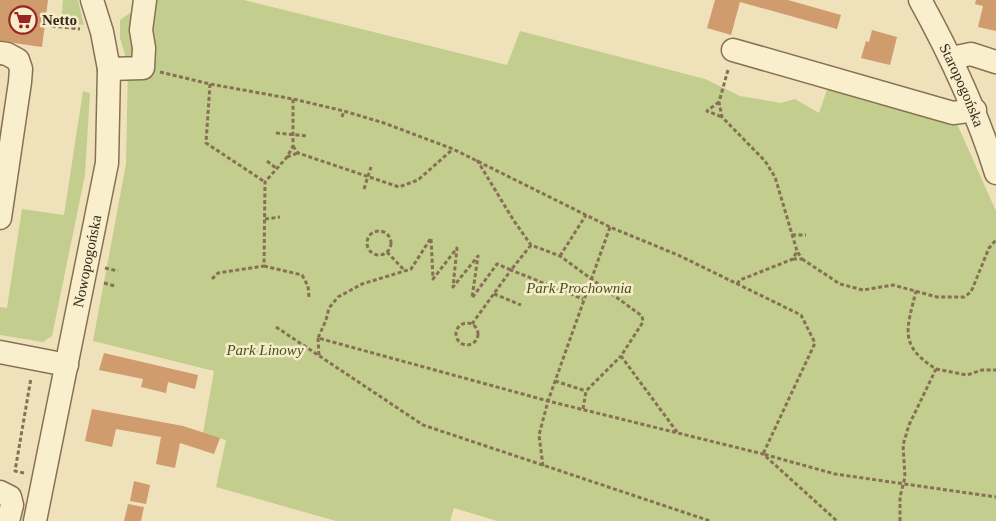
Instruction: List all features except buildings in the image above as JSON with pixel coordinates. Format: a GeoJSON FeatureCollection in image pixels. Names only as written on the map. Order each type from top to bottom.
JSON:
{"type":"FeatureCollection","features":[{"type":"Feature","properties":{"kind":"street","name":"Nowopogońska"},"geometry":{"type":"LineString","coordinates":[[34,521],[107,164],[108,69],[102,32],[92,0]]}},
{"type":"Feature","properties":{"kind":"street"},"geometry":{"type":"LineString","coordinates":[[108,69],[143,68],[144,48],[141,30],[145,0]]}},
{"type":"Feature","properties":{"kind":"street","name":"Staropogońska"},"geometry":{"type":"LineString","coordinates":[[920,0],[951,58],[975,110],[996,173]]}},
{"type":"Feature","properties":{"kind":"street"},"geometry":{"type":"LineString","coordinates":[[733,50],[953,112],[975,110]]}},
{"type":"Feature","properties":{"kind":"street"},"geometry":{"type":"LineString","coordinates":[[0,53],[7,54],[18,60],[21,69],[0,218]]}},
{"type":"Feature","properties":{"kind":"street"},"geometry":{"type":"LineString","coordinates":[[951,58],[971,54],[996,62]]}},
{"type":"Feature","properties":{"kind":"street"},"geometry":{"type":"LineString","coordinates":[[0,352],[66,365]]}},
{"type":"Feature","properties":{"kind":"street"},"geometry":{"type":"LineString","coordinates":[[0,492],[10,497],[12,504],[8,521]]}},
{"type":"Feature","properties":{"kind":"path"},"geometry":{"type":"LineString","coordinates":[[52,26],[82,29]]}},
{"type":"Feature","properties":{"kind":"path"},"geometry":{"type":"LineString","coordinates":[[722,117],[719,102],[733,50]]}},
{"type":"Feature","properties":{"kind":"path"},"geometry":{"type":"LineString","coordinates":[[143,68],[210,84],[293,99],[384,123],[477,160],[610,227],[680,256],[801,315],[815,343],[764,454]]}},
{"type":"Feature","properties":{"kind":"path"},"geometry":{"type":"LineString","coordinates":[[210,84],[206,143],[265,182]]}},
{"type":"Feature","properties":{"kind":"path"},"geometry":{"type":"LineString","coordinates":[[264,266],[265,182],[293,146],[293,99]]}},
{"type":"Feature","properties":{"kind":"path"},"geometry":{"type":"LineString","coordinates":[[719,102],[707,111],[722,117],[765,161],[775,178],[797,251],[802,259],[840,284],[863,290],[893,285],[937,297],[964,297],[971,292],[989,248],[996,240]]}},
{"type":"Feature","properties":{"kind":"path"},"geometry":{"type":"LineString","coordinates":[[342,117],[344,111]]}},
{"type":"Feature","properties":{"kind":"path"},"geometry":{"type":"LineString","coordinates":[[276,133],[308,136]]}},
{"type":"Feature","properties":{"kind":"path"},"geometry":{"type":"LineString","coordinates":[[293,146],[298,153],[399,187],[418,180],[453,149]]}},
{"type":"Feature","properties":{"kind":"path"},"geometry":{"type":"LineString","coordinates":[[286,157],[298,153]]}},
{"type":"Feature","properties":{"kind":"path"},"geometry":{"type":"LineString","coordinates":[[477,160],[531,245],[560,256],[642,316],[643,319],[621,356],[586,391],[583,409]]}},
{"type":"Feature","properties":{"kind":"path"},"geometry":{"type":"LineString","coordinates":[[267,161],[276,168]]}},
{"type":"Feature","properties":{"kind":"path"},"geometry":{"type":"LineString","coordinates":[[364,188],[371,167]]}},
{"type":"Feature","properties":{"kind":"path"},"geometry":{"type":"LineString","coordinates":[[560,256],[586,214]]}},
{"type":"Feature","properties":{"kind":"path"},"geometry":{"type":"LineString","coordinates":[[265,219],[280,217]]}},
{"type":"Feature","properties":{"kind":"path"},"geometry":{"type":"LineString","coordinates":[[543,466],[539,435],[548,401],[610,227]]}},
{"type":"Feature","properties":{"kind":"path"},"geometry":{"type":"LineString","coordinates":[[378,232],[388,235],[391,245],[387,252],[381,255],[371,252],[367,244],[371,235],[378,232]]}},
{"type":"Feature","properties":{"kind":"path"},"geometry":{"type":"LineString","coordinates":[[792,235],[806,235]]}},
{"type":"Feature","properties":{"kind":"path"},"geometry":{"type":"LineString","coordinates":[[319,356],[318,338],[329,308],[338,297],[362,284],[411,269],[431,238],[432,279],[456,248],[453,287],[478,256],[472,298],[497,264],[583,300]]}},
{"type":"Feature","properties":{"kind":"path"},"geometry":{"type":"LineString","coordinates":[[472,324],[531,245]]}},
{"type":"Feature","properties":{"kind":"path"},"geometry":{"type":"LineString","coordinates":[[793,259],[797,251]]}},
{"type":"Feature","properties":{"kind":"path"},"geometry":{"type":"LineString","coordinates":[[387,252],[405,271]]}},
{"type":"Feature","properties":{"kind":"path"},"geometry":{"type":"LineString","coordinates":[[737,284],[740,280],[793,259],[802,259]]}},
{"type":"Feature","properties":{"kind":"path"},"geometry":{"type":"LineString","coordinates":[[212,279],[218,274],[264,266],[302,275],[308,286],[309,297]]}},
{"type":"Feature","properties":{"kind":"path"},"geometry":{"type":"LineString","coordinates":[[102,268],[118,271]]}},
{"type":"Feature","properties":{"kind":"path"},"geometry":{"type":"LineString","coordinates":[[99,283],[115,286]]}},
{"type":"Feature","properties":{"kind":"path"},"geometry":{"type":"LineString","coordinates":[[916,291],[907,332],[912,348],[925,362],[936,369],[967,375],[982,370],[996,370]]}},
{"type":"Feature","properties":{"kind":"path"},"geometry":{"type":"LineString","coordinates":[[494,294],[521,305]]}},
{"type":"Feature","properties":{"kind":"path"},"geometry":{"type":"LineString","coordinates":[[463,324],[472,324],[477,331],[477,339],[468,345],[461,344],[456,335],[458,328],[463,324]]}},
{"type":"Feature","properties":{"kind":"path"},"geometry":{"type":"LineString","coordinates":[[276,327],[423,425],[710,521]]}},
{"type":"Feature","properties":{"kind":"path"},"geometry":{"type":"LineString","coordinates":[[318,338],[548,401],[764,454],[836,474],[996,497]]}},
{"type":"Feature","properties":{"kind":"path"},"geometry":{"type":"LineString","coordinates":[[621,356],[678,433]]}},
{"type":"Feature","properties":{"kind":"path"},"geometry":{"type":"LineString","coordinates":[[900,521],[900,497],[905,477],[903,445],[909,425],[936,369]]}},
{"type":"Feature","properties":{"kind":"path"},"geometry":{"type":"LineString","coordinates":[[30,474],[15,471],[32,373]]}},
{"type":"Feature","properties":{"kind":"path"},"geometry":{"type":"LineString","coordinates":[[555,381],[586,391]]}},
{"type":"Feature","properties":{"kind":"path"},"geometry":{"type":"LineString","coordinates":[[764,454],[837,521]]}},
{"type":"Feature","properties":{"kind":"green space"},"geometry":{"type":"Polygon","coordinates":[[[63,0],[78,0],[84,25],[61,22],[63,0]]]}},
{"type":"Feature","properties":{"kind":"green space","name":"Park Prochownia"},"geometry":{"type":"Polygon","coordinates":[[[149,0],[244,0],[507,65],[520,31],[705,79],[740,96],[781,103],[795,99],[819,113],[828,87],[953,120],[955,125],[958,126],[996,211],[996,521],[497,521],[454,508],[450,521],[336,521],[216,487],[226,440],[203,433],[214,371],[93,341],[126,164],[128,65],[120,38],[120,20],[149,0]]]}},
{"type":"Feature","properties":{"kind":"green space"},"geometry":{"type":"Polygon","coordinates":[[[83,91],[90,93],[85,175],[52,336],[43,342],[0,335],[0,307],[7,308],[22,209],[64,215],[83,91]]]}},
{"type":"Feature","properties":{"kind":"place","name":"Netto"},"geometry":{"type":"Point","coordinates":[23,20]}},
{"type":"Feature","properties":{"kind":"park label","name":"Park Linowy"},"geometry":{"type":"Point","coordinates":[265,350]}}]}
